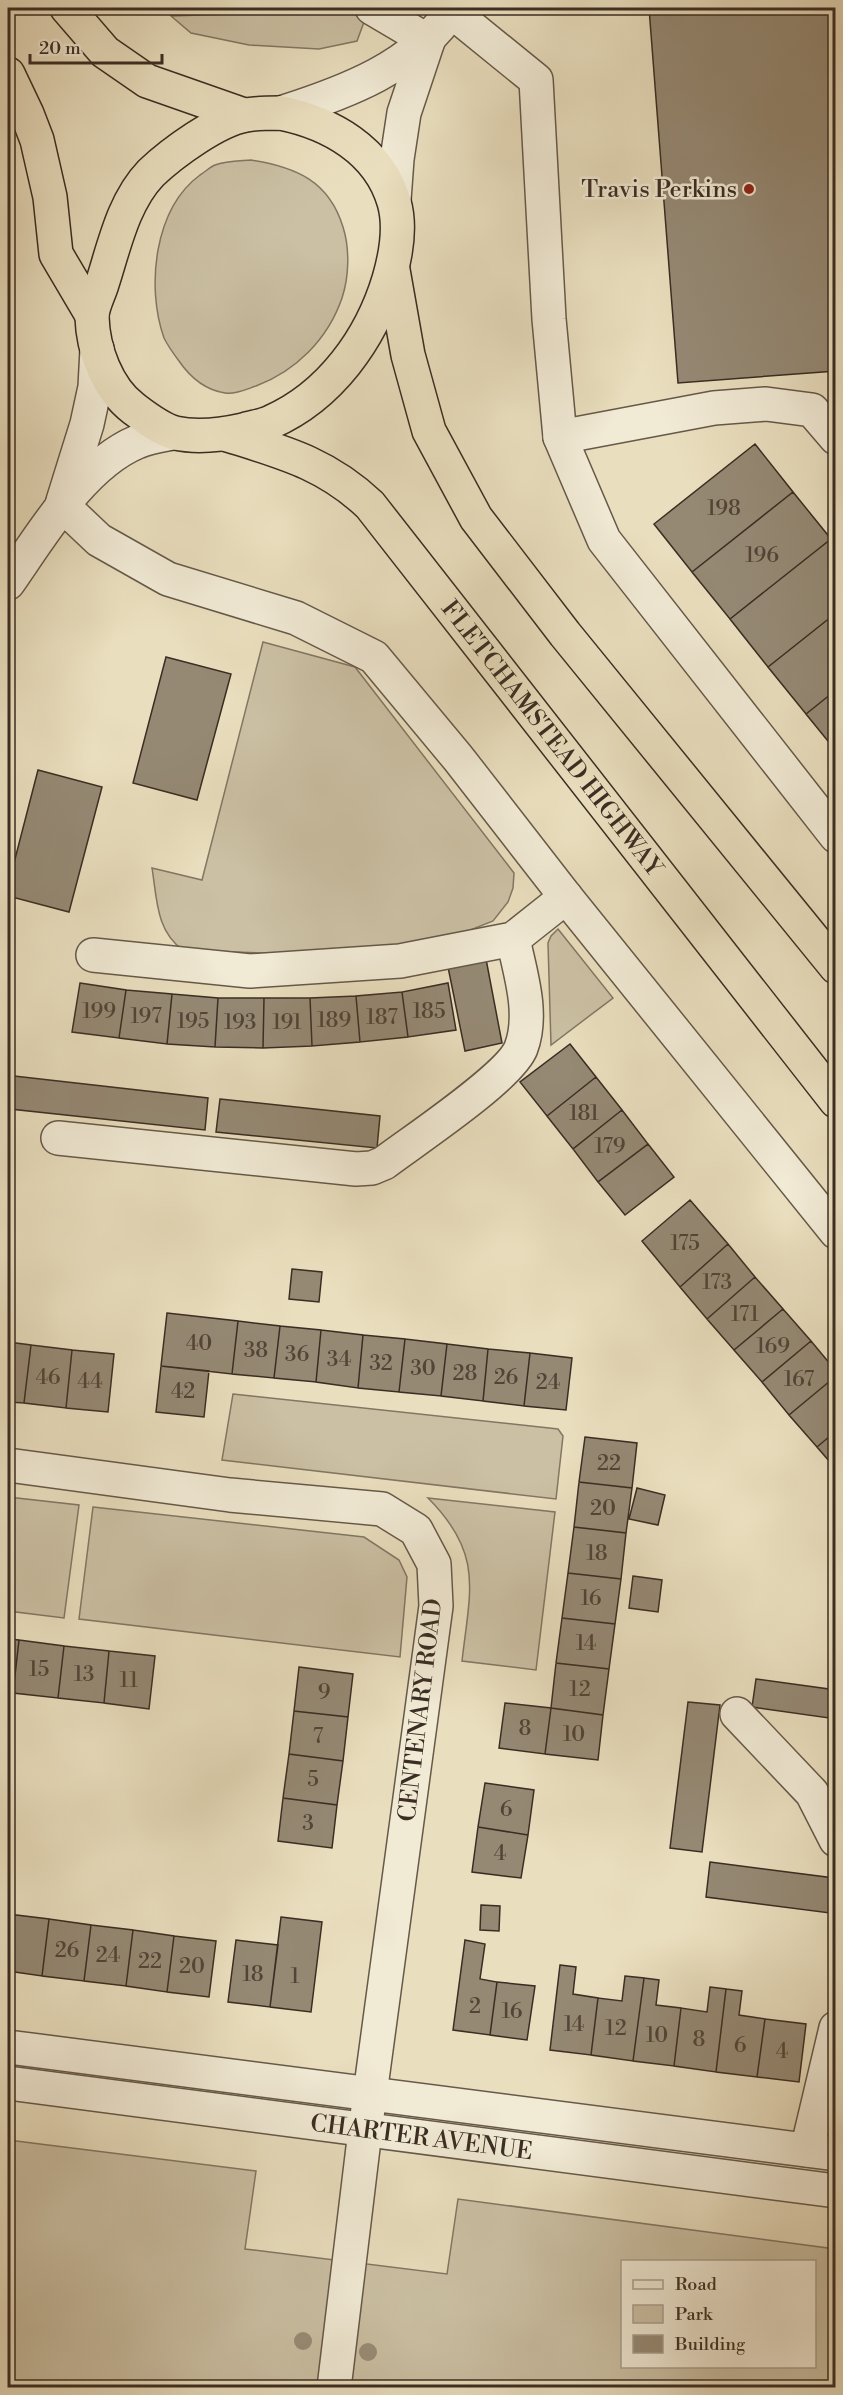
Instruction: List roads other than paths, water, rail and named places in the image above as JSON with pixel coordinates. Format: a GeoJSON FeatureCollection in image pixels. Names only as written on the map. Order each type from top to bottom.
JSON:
{"type":"FeatureCollection","features":[{"type":"Feature","properties":{"kind":"highway"},"geometry":{"type":"LineString","coordinates":[[67,8],[105,52],[147,81],[244,115]]}},
{"type":"Feature","properties":{"kind":"highway"},"geometry":{"type":"LineString","coordinates":[[8,74],[37,140],[50,197],[56,254],[92,315],[97,349],[108,378],[124,400],[173,433],[200,436],[225,434],[270,423],[307,402],[353,355],[371,326],[384,296],[392,268],[397,232],[394,200],[378,169],[359,148],[332,129],[305,118],[280,113],[244,115],[210,130],[179,149],[151,174],[136,192],[124,217],[92,315]]}},
{"type":"Feature","properties":{"kind":"highway"},"geometry":{"type":"LineString","coordinates":[[392,268],[408,355],[429,431],[476,518],[565,634],[836,967]]}},
{"type":"Feature","properties":{"kind":"highway","name":"FLETCHAMSTEAD HIGHWAY"},"geometry":{"type":"LineString","coordinates":[[225,434],[298,457],[350,486],[370,505],[836,1101]]}},
{"type":"Feature","properties":{"kind":"street"},"geometry":{"type":"LineString","coordinates":[[372,8],[428,41]]}},
{"type":"Feature","properties":{"kind":"street"},"geometry":{"type":"LineString","coordinates":[[394,200],[404,113],[428,41],[452,9],[536,80],[549,319],[560,437],[604,540],[836,836]]}},
{"type":"Feature","properties":{"kind":"street"},"geometry":{"type":"LineString","coordinates":[[280,113],[331,97],[372,78],[428,41]]}},
{"type":"Feature","properties":{"kind":"street"},"geometry":{"type":"LineString","coordinates":[[62,506],[87,424],[95,387],[97,349]]}},
{"type":"Feature","properties":{"kind":"street"},"geometry":{"type":"LineString","coordinates":[[560,437],[714,408],[766,404],[812,410],[836,438]]}},
{"type":"Feature","properties":{"kind":"street"},"geometry":{"type":"LineString","coordinates":[[8,583],[62,506],[106,461],[138,441],[173,433]]}},
{"type":"Feature","properties":{"kind":"street"},"geometry":{"type":"LineString","coordinates":[[62,506],[99,540],[168,579],[296,618],[374,657],[458,758],[566,897],[836,1232]]}},
{"type":"Feature","properties":{"kind":"street"},"geometry":{"type":"LineString","coordinates":[[93,955],[250,971],[400,961],[513,939],[566,897]]}},
{"type":"Feature","properties":{"kind":"street"},"geometry":{"type":"LineString","coordinates":[[58,1138],[356,1169],[372,1168],[384,1163],[502,1074],[521,1049],[525,1030],[526,1004],[513,939]]}},
{"type":"Feature","properties":{"kind":"street","name":"CENTENARY ROAD"},"geometry":{"type":"LineString","coordinates":[[8,1465],[230,1495],[382,1509],[416,1530],[434,1564],[436,1606],[365,2131],[334,2388]]}},
{"type":"Feature","properties":{"kind":"street"},"geometry":{"type":"LineString","coordinates":[[737,1714],[812,1793],[836,1840]]}},
{"type":"Feature","properties":{"kind":"street"},"geometry":{"type":"LineString","coordinates":[[821,2152],[836,2028]]}},
{"type":"Feature","properties":{"kind":"street","name":"CHARTER AVENUE"},"geometry":{"type":"LineString","coordinates":[[8,2047],[821,2152]]}},
{"type":"Feature","properties":{"kind":"street","name":"CHARTER AVENUE"},"geometry":{"type":"LineString","coordinates":[[8,2083],[836,2191]]}},
{"type":"Feature","properties":{"kind":"place","name":"Travis Perkins"},"geometry":{"type":"Point","coordinates":[749,189]}}]}
